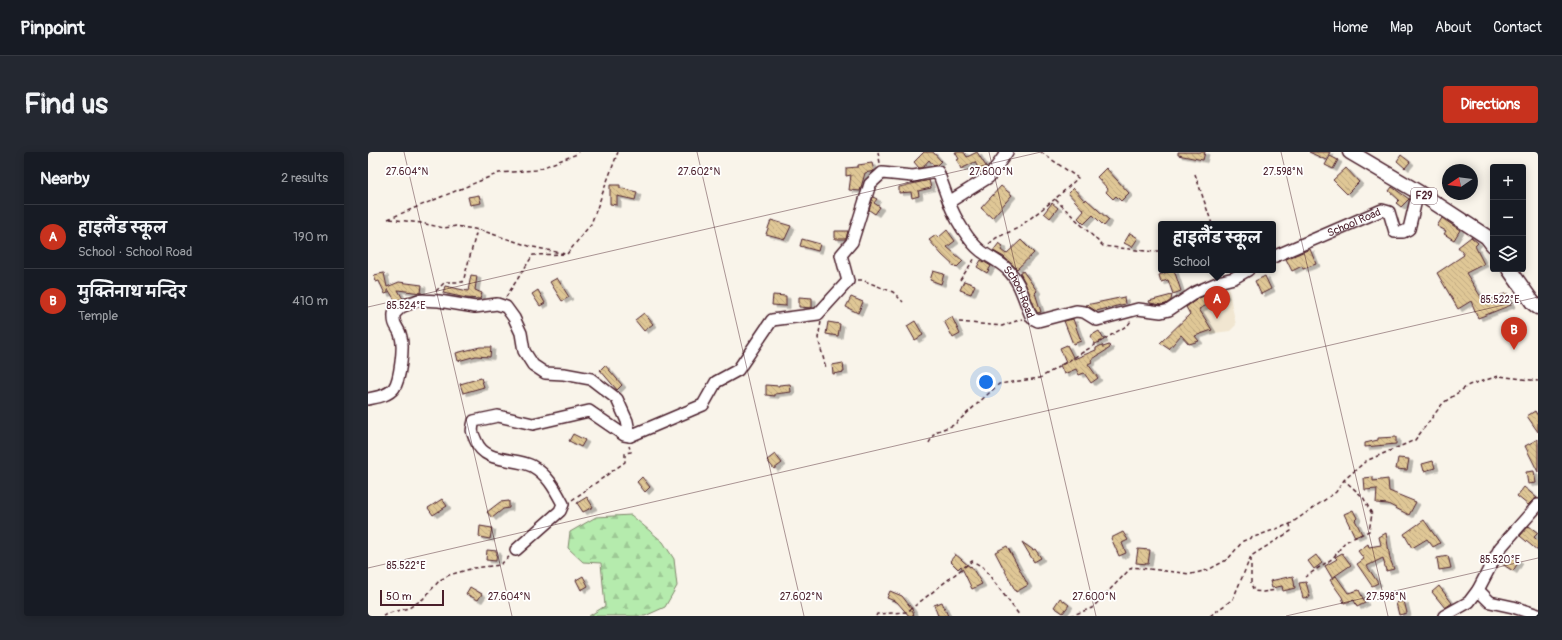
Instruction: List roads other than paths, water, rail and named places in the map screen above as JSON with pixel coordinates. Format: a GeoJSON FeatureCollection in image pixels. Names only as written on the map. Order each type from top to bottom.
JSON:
{"type":"FeatureCollection","features":[{"type":"Feature","properties":{"kind":"main road","name":"F29"},"geometry":{"type":"LineString","coordinates":[[1350,152],[1418,192],[1487,237],[1490,242]]}},
{"type":"Feature","properties":{"kind":"main road"},"geometry":{"type":"LineString","coordinates":[[1511,272],[1533,303],[1538,306]]}},
{"type":"Feature","properties":{"kind":"street"},"geometry":{"type":"LineString","coordinates":[[949,202],[989,177],[1007,152]]}},
{"type":"Feature","properties":{"kind":"street","name":"School Road"},"geometry":{"type":"LineString","coordinates":[[627,435],[703,405],[716,382],[738,370],[772,320],[818,314],[848,281],[841,255],[852,242],[870,184],[882,173],[913,176],[938,172],[952,212],[974,245],[980,251],[1007,268],[1016,279],[1022,290],[1032,318],[1038,321],[1076,311],[1084,312],[1097,320],[1138,309],[1161,312],[1169,310],[1196,292],[1222,280],[1234,278],[1243,273]]}},
{"type":"Feature","properties":{"kind":"street","name":"School Road"},"geometry":{"type":"LineString","coordinates":[[1276,256],[1382,210],[1389,212],[1395,232],[1403,232],[1409,229],[1418,192]]}},
{"type":"Feature","properties":{"kind":"street"},"geometry":{"type":"LineString","coordinates":[[368,399],[384,395],[389,392],[393,389],[399,378],[402,344],[401,335],[393,322],[394,314],[401,307],[419,300],[475,307],[498,304],[506,307],[514,318],[521,333],[524,351],[532,365],[545,373],[564,374],[591,379],[617,399],[627,421],[627,435]]}},
{"type":"Feature","properties":{"kind":"street"},"geometry":{"type":"LineString","coordinates":[[516,550],[560,511],[563,504],[549,479],[532,466],[488,456],[478,448],[471,430],[474,421],[498,416],[533,424],[589,411],[627,435]]}},
{"type":"Feature","properties":{"kind":"street"},"geometry":{"type":"LineString","coordinates":[[1444,616],[1469,602],[1478,590],[1500,548],[1538,505]]}},
{"type":"Feature","properties":{"kind":"street"},"geometry":{"type":"LineString","coordinates":[[1478,590],[1490,602],[1538,614]]}},
{"type":"Feature","properties":{"kind":"place","name":"हाइलैंड स्कूल"},"geometry":{"type":"Point","coordinates":[1217,319]}},
{"type":"Feature","properties":{"kind":"place","name":"मुक्तिनाथ मन्दिर"},"geometry":{"type":"Point","coordinates":[1514,350]}}]}
